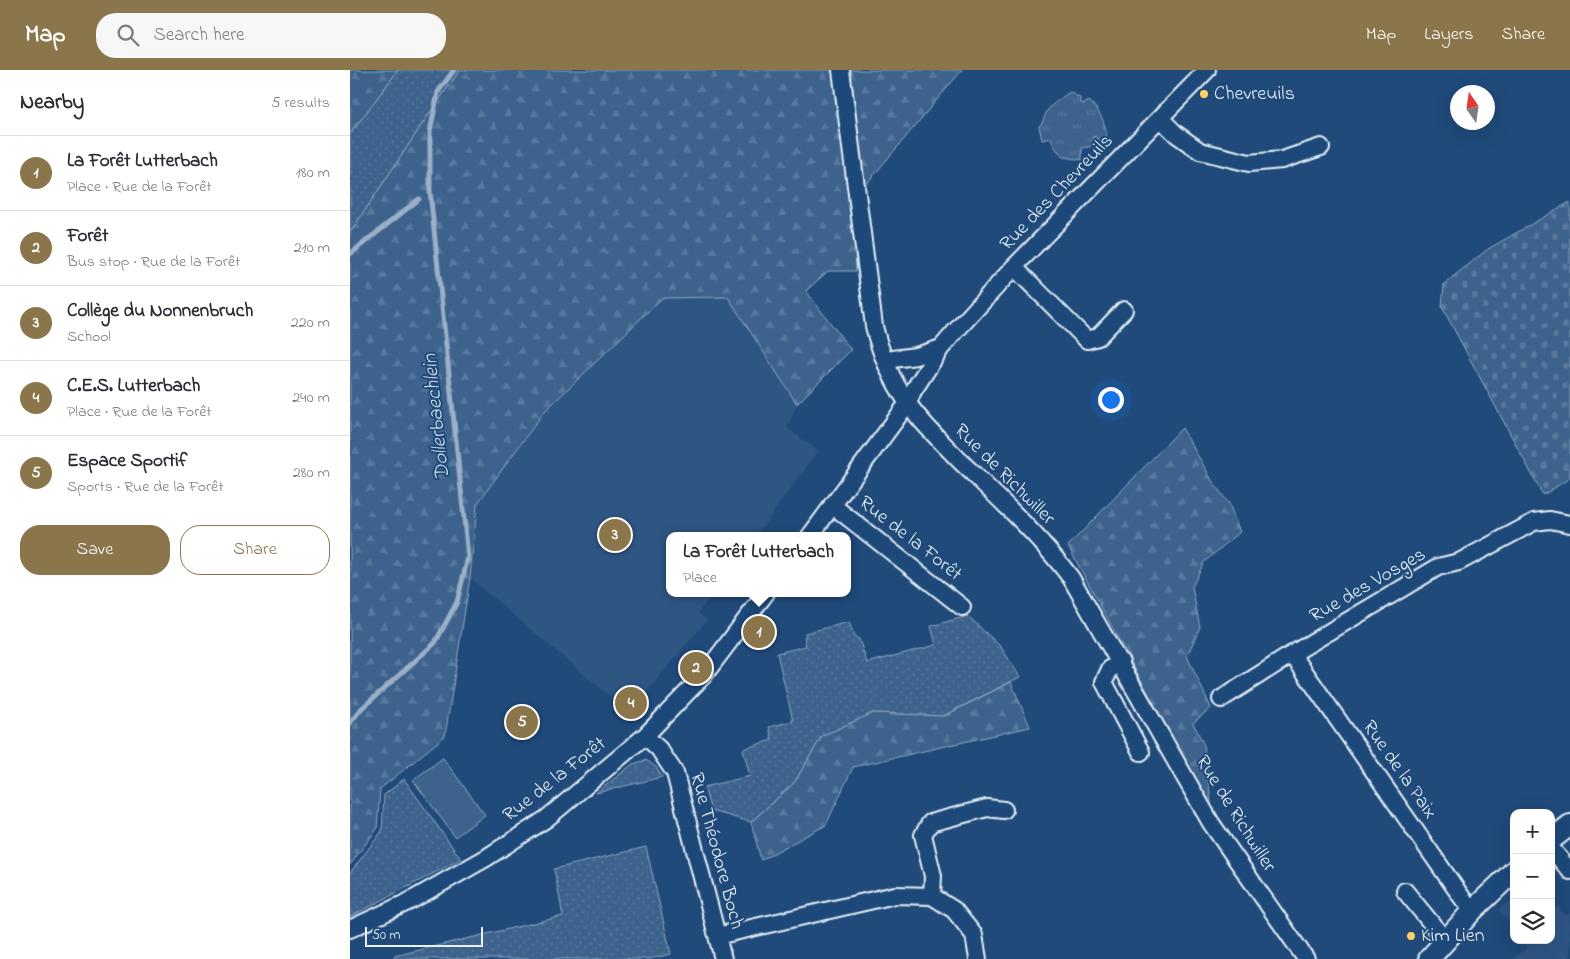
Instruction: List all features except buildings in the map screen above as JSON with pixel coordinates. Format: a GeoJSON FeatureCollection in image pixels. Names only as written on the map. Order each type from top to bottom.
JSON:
{"type":"FeatureCollection","features":[{"type":"Feature","properties":{"kind":"main road"},"geometry":{"type":"LineString","coordinates":[[1555,837],[1570,825]]}},
{"type":"Feature","properties":{"kind":"main road"},"geometry":{"type":"LineString","coordinates":[[1429,959],[1473,910],[1510,875]]}},
{"type":"Feature","properties":{"kind":"street","name":"Rue de Richwiller"},"geometry":{"type":"LineString","coordinates":[[841,70],[871,311],[877,342],[886,362],[908,403],[929,429],[1052,553],[1075,586],[1120,662],[1211,823],[1306,959]]}},
{"type":"Feature","properties":{"kind":"street","name":"Rue des Chevreuils"},"geometry":{"type":"LineString","coordinates":[[908,403],[913,391],[941,348],[1014,267],[1208,70]]}},
{"type":"Feature","properties":{"kind":"street"},"geometry":{"type":"LineString","coordinates":[[1160,118],[1176,134],[1200,151],[1249,163],[1282,160],[1321,147]]}},
{"type":"Feature","properties":{"kind":"street"},"geometry":{"type":"LineString","coordinates":[[1014,267],[1087,340],[1098,337],[1124,310]]}},
{"type":"Feature","properties":{"kind":"street"},"geometry":{"type":"LineString","coordinates":[[886,362],[893,359],[916,356],[941,348]]}},
{"type":"Feature","properties":{"kind":"street","name":"Rue de la Forêt"},"geometry":{"type":"LineString","coordinates":[[813,532],[908,403]]}},
{"type":"Feature","properties":{"kind":"street","name":"Rue de la Forêt"},"geometry":{"type":"LineString","coordinates":[[832,505],[962,607]]}},
{"type":"Feature","properties":{"kind":"street","name":"Rue des Vosges"},"geometry":{"type":"LineString","coordinates":[[1221,699],[1292,654],[1438,568],[1459,562],[1534,522],[1550,520],[1570,524]]}},
{"type":"Feature","properties":{"kind":"street","name":"Rue de la Forêt"},"geometry":{"type":"LineString","coordinates":[[350,929],[410,901],[486,858],[546,819],[645,736],[704,675],[763,597]]}},
{"type":"Feature","properties":{"kind":"street","name":"Rue de la Paix"},"geometry":{"type":"LineString","coordinates":[[1292,654],[1463,899],[1473,910]]}},
{"type":"Feature","properties":{"kind":"street"},"geometry":{"type":"LineString","coordinates":[[1120,662],[1110,669],[1104,682],[1141,752]]}},
{"type":"Feature","properties":{"kind":"street","name":"Rue Théodore Boch"},"geometry":{"type":"LineString","coordinates":[[645,736],[659,749],[674,773],[717,936],[718,958]]}},
{"type":"Feature","properties":{"kind":"street"},"geometry":{"type":"LineString","coordinates":[[932,896],[933,876],[923,835],[930,823],[987,808],[1004,810]]}},
{"type":"Feature","properties":{"kind":"street"},"geometry":{"type":"LineString","coordinates":[[1555,853],[1570,871]]}},
{"type":"Feature","properties":{"kind":"street"},"geometry":{"type":"LineString","coordinates":[[1405,891],[1446,940]]}},
{"type":"Feature","properties":{"kind":"street"},"geometry":{"type":"LineString","coordinates":[[717,936],[895,894],[932,896],[954,910],[974,935],[978,959]]}},
{"type":"Feature","properties":{"kind":"shaded area"},"geometry":{"type":"Polygon","coordinates":[[[728,297],[797,404],[787,428],[818,451],[759,532],[666,532],[666,597],[710,597],[698,613],[707,620],[629,713],[470,578],[477,504],[544,412],[662,298],[728,297]]]}},
{"type":"Feature","properties":{"kind":"shaded area"},"geometry":{"type":"Polygon","coordinates":[[[1510,902],[1510,924],[1499,909],[1510,902]]]}},
{"type":"Feature","properties":{"kind":"shaded area"},"geometry":{"type":"Polygon","coordinates":[[[1558,906],[1565,916],[1570,913],[1570,959],[1512,959],[1527,948],[1524,944],[1555,944],[1555,908],[1558,906]]]}},
{"type":"Feature","properties":{"kind":"green space"},"geometry":{"type":"Polygon","coordinates":[[[350,70],[398,70],[350,134],[350,70]]]}},
{"type":"Feature","properties":{"kind":"green space"},"geometry":{"type":"Polygon","coordinates":[[[398,70],[460,70],[350,233],[350,134],[398,70]]]}},
{"type":"Feature","properties":{"kind":"green space"},"geometry":{"type":"Polygon","coordinates":[[[460,70],[962,70],[853,200],[856,271],[828,271],[806,291],[851,350],[797,404],[728,297],[662,298],[544,412],[477,504],[470,578],[445,736],[380,789],[377,829],[350,865],[350,233],[460,70]]]}},
{"type":"Feature","properties":{"kind":"green space"},"geometry":{"type":"Polygon","coordinates":[[[1070,92],[1080,98],[1080,102],[1084,104],[1089,101],[1097,109],[1104,122],[1106,132],[1107,138],[1103,142],[1094,136],[1093,144],[1082,148],[1082,160],[1063,157],[1054,146],[1051,138],[1042,140],[1039,126],[1049,108],[1070,92]]]}},
{"type":"Feature","properties":{"kind":"green space"},"geometry":{"type":"Polygon","coordinates":[[[1570,202],[1570,478],[1543,495],[1442,307],[1444,284],[1488,249],[1570,202]]]}},
{"type":"Feature","properties":{"kind":"green space"},"geometry":{"type":"Polygon","coordinates":[[[1182,428],[1213,482],[1229,504],[1240,532],[1204,562],[1192,587],[1200,627],[1187,656],[1211,708],[1193,723],[1204,745],[1212,810],[1068,546],[1182,428]]]}},
{"type":"Feature","properties":{"kind":"green space"},"geometry":{"type":"Polygon","coordinates":[[[968,616],[1001,647],[1020,677],[943,716],[873,713],[822,736],[794,783],[751,822],[711,811],[704,787],[750,776],[743,749],[772,740],[769,727],[793,721],[777,653],[806,646],[805,633],[849,622],[854,637],[859,639],[867,663],[936,645],[931,626],[968,616]]]}},
{"type":"Feature","properties":{"kind":"green space"},"geometry":{"type":"Polygon","coordinates":[[[1011,682],[1030,727],[853,767],[826,825],[761,860],[751,822],[794,783],[822,736],[873,713],[944,716],[1011,682]]]}},
{"type":"Feature","properties":{"kind":"green space"},"geometry":{"type":"Polygon","coordinates":[[[443,758],[485,815],[455,837],[413,780],[443,758]]]}},
{"type":"Feature","properties":{"kind":"green space"},"geometry":{"type":"Polygon","coordinates":[[[646,760],[656,767],[662,777],[596,793],[633,764],[646,760]]]}},
{"type":"Feature","properties":{"kind":"green space"},"geometry":{"type":"Polygon","coordinates":[[[404,779],[461,859],[350,917],[350,873],[382,831],[384,795],[404,779]]]}},
{"type":"Feature","properties":{"kind":"green space"},"geometry":{"type":"Polygon","coordinates":[[[646,847],[671,954],[649,959],[395,959],[394,956],[563,916],[554,869],[646,847]]]}},
{"type":"Feature","properties":{"kind":"waterway","name":"Dollerbaechlein"},"geometry":{"type":"LineString","coordinates":[[350,723],[361,709],[435,643],[457,602],[468,557],[430,191],[430,132],[438,92],[454,70]]}},
{"type":"Feature","properties":{"kind":"waterway"},"geometry":{"type":"LineString","coordinates":[[350,254],[419,199]]}},
{"type":"Feature","properties":{"kind":"place","name":"Chevreuils"},"geometry":{"type":"Point","coordinates":[1204,94]}},
{"type":"Feature","properties":{"kind":"place","name":"Collège du Nonnenbruch"},"geometry":{"type":"Point","coordinates":[615,535]}},
{"type":"Feature","properties":{"kind":"place","name":"La Forêt Lutterbach"},"geometry":{"type":"Point","coordinates":[759,632]}},
{"type":"Feature","properties":{"kind":"place","name":"Forêt"},"geometry":{"type":"Point","coordinates":[696,668]}},
{"type":"Feature","properties":{"kind":"place","name":"C.E.S. Lutterbach"},"geometry":{"type":"Point","coordinates":[631,703]}},
{"type":"Feature","properties":{"kind":"place","name":"Espace Sportif"},"geometry":{"type":"Point","coordinates":[522,722]}},
{"type":"Feature","properties":{"kind":"place","name":"Kim Lien"},"geometry":{"type":"Point","coordinates":[1411,936]}}]}
